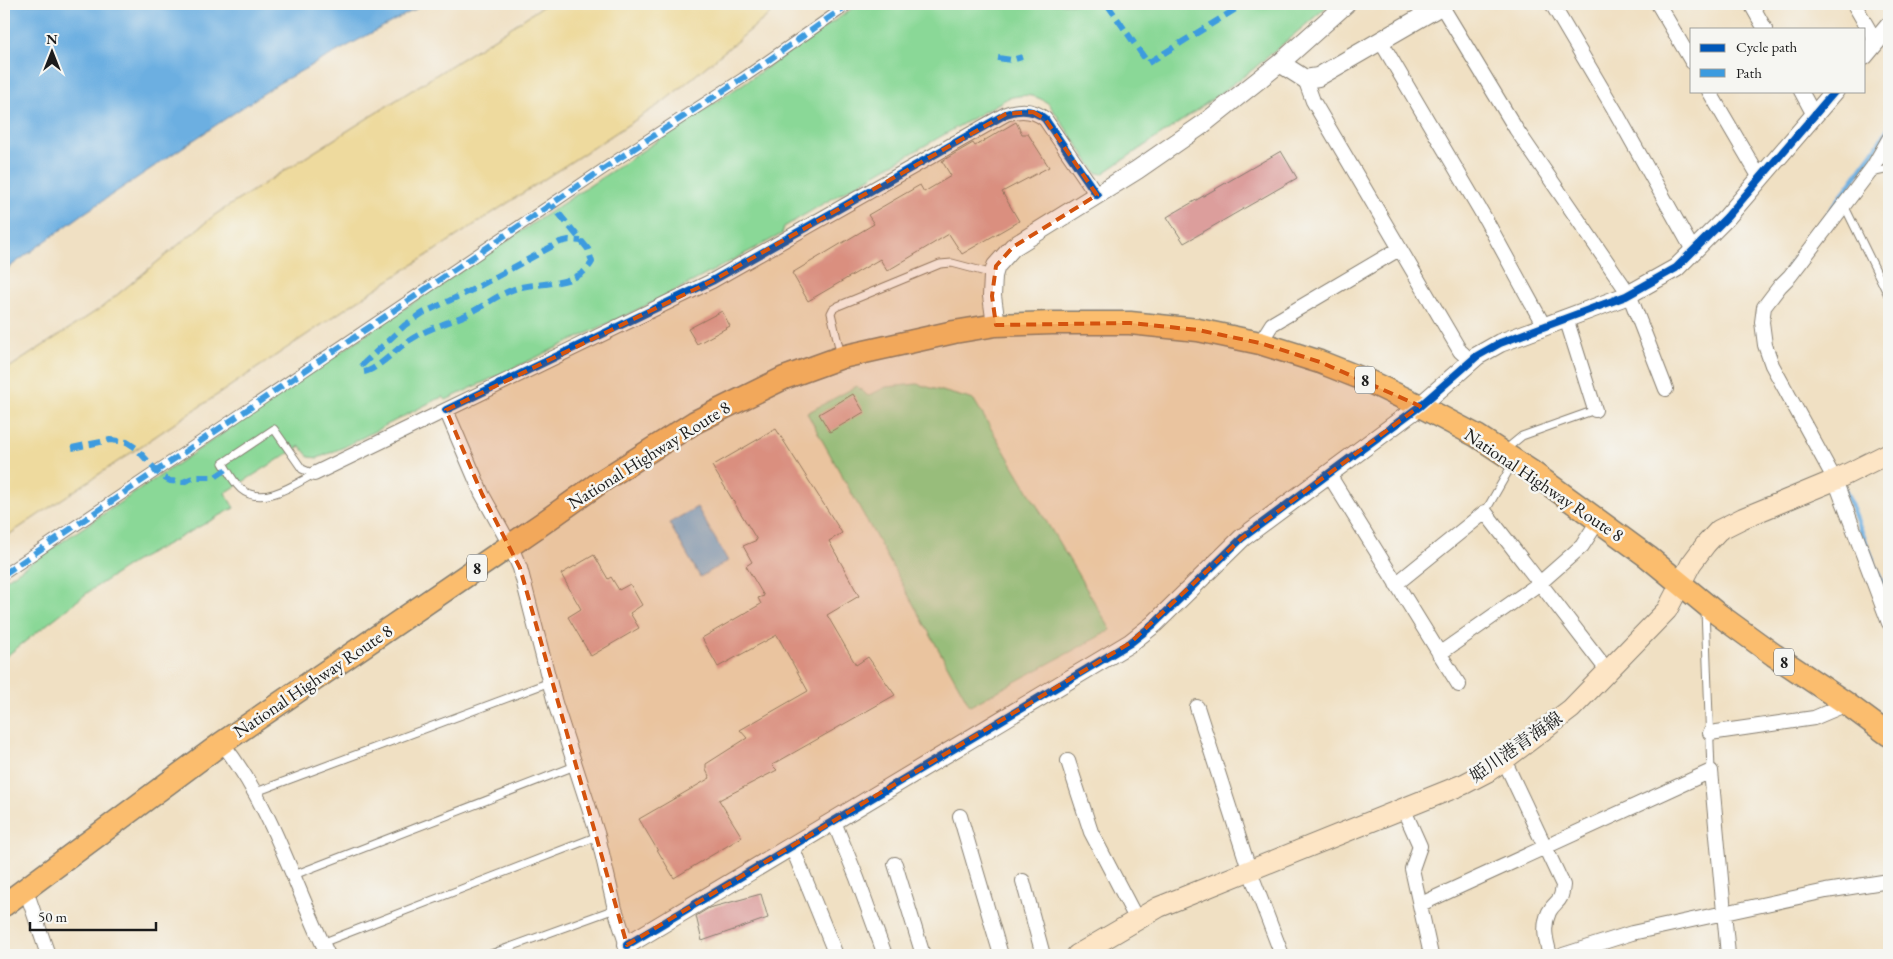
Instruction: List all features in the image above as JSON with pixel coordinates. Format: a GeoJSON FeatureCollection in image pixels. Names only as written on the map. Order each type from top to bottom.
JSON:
{"type":"FeatureCollection","features":[{"type":"Feature","properties":{"kind":"highway","name":"National Highway Route 8"},"geometry":{"type":"LineString","coordinates":[[4,905],[222,743],[602,481],[695,422],[784,378],[842,357],[945,334],[996,325],[1130,323],[1198,330],[1260,343],[1320,362],[1368,381],[1477,436],[1508,457],[1648,556],[1705,604],[1774,655],[1889,735]]}},
{"type":"Feature","properties":{"kind":"main road","name":"姫川港青海線"},"geometry":{"type":"LineString","coordinates":[[1077,955],[1160,907],[1249,869],[1464,784],[1487,772],[1571,709],[1667,610],[1698,553],[1719,530],[1743,518],[1836,480],[1889,454]]}},
{"type":"Feature","properties":{"kind":"street"},"geometry":{"type":"LineString","coordinates":[[4,574],[621,157],[742,78],[849,4]]}},
{"type":"Feature","properties":{"kind":"street"},"geometry":{"type":"LineString","coordinates":[[996,325],[992,296],[994,274],[1000,261],[1012,247],[1097,195],[1202,125],[1280,63],[1346,4]]}},
{"type":"Feature","properties":{"kind":"street"},"geometry":{"type":"LineString","coordinates":[[1305,79],[1318,77],[1443,4],[1516,130],[1630,294],[1666,389]]}},
{"type":"Feature","properties":{"kind":"street"},"geometry":{"type":"LineString","coordinates":[[1552,4],[1694,252]]}},
{"type":"Feature","properties":{"kind":"street"},"geometry":{"type":"LineString","coordinates":[[1658,4],[1690,59]]}},
{"type":"Feature","properties":{"kind":"street"},"geometry":{"type":"LineString","coordinates":[[1751,4],[1764,28]]}},
{"type":"Feature","properties":{"kind":"street"},"geometry":{"type":"LineString","coordinates":[[1854,4],[1876,42]]}},
{"type":"Feature","properties":{"kind":"street"},"geometry":{"type":"LineString","coordinates":[[1866,54],[1889,26]]}},
{"type":"Feature","properties":{"kind":"street"},"geometry":{"type":"LineString","coordinates":[[1380,40],[1486,220],[1544,326]]}},
{"type":"Feature","properties":{"kind":"street"},"geometry":{"type":"LineString","coordinates":[[1280,63],[1305,79],[1313,101],[1399,249],[1460,351],[1472,361]]}},
{"type":"Feature","properties":{"kind":"street"},"geometry":{"type":"LineString","coordinates":[[1710,92],[1760,178]]}},
{"type":"Feature","properties":{"kind":"street"},"geometry":{"type":"LineString","coordinates":[[1802,92],[1814,115]]}},
{"type":"Feature","properties":{"kind":"street"},"geometry":{"type":"LineString","coordinates":[[446,410],[482,494],[510,545],[520,568],[551,682],[598,836],[615,909],[629,950],[834,822],[1130,643],[1154,624],[1242,538],[1420,406],[1477,356],[1500,343],[1630,294],[1676,268],[1694,252],[1834,92]]}},
{"type":"Feature","properties":{"kind":"street"},"geometry":{"type":"LineString","coordinates":[[314,474],[712,281],[1006,114],[1026,110],[1039,114],[1045,119],[1097,195]]}},
{"type":"Feature","properties":{"kind":"street"},"geometry":{"type":"LineString","coordinates":[[1889,139],[1868,174],[1843,204],[1790,276],[1769,299],[1764,307],[1762,322],[1765,345],[1772,365],[1836,480],[1889,623]]}},
{"type":"Feature","properties":{"kind":"street"},"geometry":{"type":"LineString","coordinates":[[1260,343],[1272,324],[1399,249]]}},
{"type":"Feature","properties":{"kind":"street"},"geometry":{"type":"LineString","coordinates":[[1566,318],[1595,410]]}},
{"type":"Feature","properties":{"kind":"street"},"geometry":{"type":"LineString","coordinates":[[1328,473],[1459,685]]}},
{"type":"Feature","properties":{"kind":"street"},"geometry":{"type":"LineString","coordinates":[[1396,584],[1485,512],[1607,670]]}},
{"type":"Feature","properties":{"kind":"street"},"geometry":{"type":"LineString","coordinates":[[1439,654],[1540,583],[1582,546],[1598,521]]}},
{"type":"Feature","properties":{"kind":"street"},"geometry":{"type":"LineString","coordinates":[[1710,733],[1814,718],[1847,704]]}},
{"type":"Feature","properties":{"kind":"street"},"geometry":{"type":"LineString","coordinates":[[1197,707],[1249,869],[1282,955]]}},
{"type":"Feature","properties":{"kind":"street"},"geometry":{"type":"LineString","coordinates":[[222,743],[256,792],[294,875],[316,933],[325,949]]}},
{"type":"Feature","properties":{"kind":"street"},"geometry":{"type":"LineString","coordinates":[[1504,760],[1563,885],[1561,899],[1549,912],[1544,934],[1550,955]]}},
{"type":"Feature","properties":{"kind":"street"},"geometry":{"type":"LineString","coordinates":[[1068,761],[1091,832],[1137,920]]}},
{"type":"Feature","properties":{"kind":"street"},"geometry":{"type":"LineString","coordinates":[[1421,904],[1712,771],[1728,955]]}},
{"type":"Feature","properties":{"kind":"street"},"geometry":{"type":"LineString","coordinates":[[1403,808],[1420,846],[1412,869],[1432,955]]}},
{"type":"Feature","properties":{"kind":"street"},"geometry":{"type":"LineString","coordinates":[[960,816],[1002,955]]}},
{"type":"Feature","properties":{"kind":"street"},"geometry":{"type":"LineString","coordinates":[[834,822],[885,955]]}},
{"type":"Feature","properties":{"kind":"street"},"geometry":{"type":"LineString","coordinates":[[792,848],[836,955]]}},
{"type":"Feature","properties":{"kind":"street"},"geometry":{"type":"LineString","coordinates":[[895,864],[924,955]]}},
{"type":"Feature","properties":{"kind":"street"},"geometry":{"type":"LineString","coordinates":[[1023,881],[1043,955]]}},
{"type":"Feature","properties":{"kind":"street"},"geometry":{"type":"LineString","coordinates":[[1563,955],[1632,933],[1826,890],[1889,881]]}},
{"type":"Feature","properties":{"kind":"street"},"geometry":{"type":"LineString","coordinates":[[26,890],[48,955]]}},
{"type":"Feature","properties":{"kind":"lane"},"geometry":{"type":"LineString","coordinates":[[1868,174],[1889,169]]}},
{"type":"Feature","properties":{"kind":"lane"},"geometry":{"type":"LineString","coordinates":[[1843,204],[1889,297]]}},
{"type":"Feature","properties":{"kind":"lane"},"geometry":{"type":"LineString","coordinates":[[842,357],[831,313],[838,306],[940,264],[952,263],[994,274]]}},
{"type":"Feature","properties":{"kind":"lane"},"geometry":{"type":"LineString","coordinates":[[1485,512],[1508,457],[1508,446],[1522,436],[1595,410]]}},
{"type":"Feature","properties":{"kind":"lane"},"geometry":{"type":"LineString","coordinates":[[274,429],[302,469],[314,474],[272,494],[249,495],[240,489],[223,463],[274,429]]}},
{"type":"Feature","properties":{"kind":"lane"},"geometry":{"type":"LineString","coordinates":[[1705,604],[1712,771]]}},
{"type":"Feature","properties":{"kind":"lane"},"geometry":{"type":"LineString","coordinates":[[256,792],[551,682]]}},
{"type":"Feature","properties":{"kind":"lane"},"geometry":{"type":"LineString","coordinates":[[294,875],[576,766]]}},
{"type":"Feature","properties":{"kind":"lane"},"geometry":{"type":"LineString","coordinates":[[325,949],[598,836]]}},
{"type":"Feature","properties":{"kind":"lane"},"geometry":{"type":"LineString","coordinates":[[488,955],[615,909]]}},
{"type":"Feature","properties":{"kind":"highlighted area"},"geometry":{"type":"Polygon","coordinates":[[[1033,112],[1045,119],[1097,195],[1013,247],[996,266],[992,296],[996,325],[1130,323],[1198,330],[1260,343],[1320,362],[1420,406],[1242,538],[1130,643],[627,945],[520,568],[482,494],[446,410],[712,281],[1006,114],[1033,112]]]}},
{"type":"Feature","properties":{"kind":"green space"},"geometry":{"type":"Polygon","coordinates":[[[859,4],[1330,4],[1251,71],[1183,120],[1102,174],[1096,172],[1049,104],[1039,98],[1030,96],[1008,98],[784,227],[782,234],[662,298],[446,400],[443,397],[435,400],[344,447],[318,458],[309,457],[300,446],[225,493],[234,508],[134,562],[91,590],[4,658],[4,581],[381,324],[734,90],[859,4]]]}},
{"type":"Feature","properties":{"kind":"green space"},"geometry":{"type":"Polygon","coordinates":[[[917,384],[974,400],[1111,630],[970,706],[807,413],[857,386],[868,396],[886,387],[917,384]]]}},
{"type":"Feature","properties":{"kind":"sand"},"geometry":{"type":"Polygon","coordinates":[[[546,4],[782,4],[663,102],[357,301],[4,538],[4,371],[101,308],[216,214],[546,4]]]}},
{"type":"Feature","properties":{"kind":"water"},"geometry":{"type":"Polygon","coordinates":[[[4,4],[425,4],[279,83],[83,214],[4,271],[4,4]]]}},
{"type":"Feature","properties":{"kind":"water"},"geometry":{"type":"Polygon","coordinates":[[[697,507],[728,561],[700,577],[669,523],[697,507]]]}},
{"type":"Feature","properties":{"kind":"building"},"geometry":{"type":"Polygon","coordinates":[[[1016,122],[1022,134],[1028,134],[1049,167],[1002,192],[1019,221],[962,254],[949,234],[887,271],[880,259],[808,301],[792,273],[874,224],[868,215],[920,185],[924,192],[951,176],[942,161],[973,143],[975,146],[1016,122]]]}},
{"type":"Feature","properties":{"kind":"building"},"geometry":{"type":"Polygon","coordinates":[[[1281,151],[1297,178],[1184,243],[1167,217],[1281,151]]]}},
{"type":"Feature","properties":{"kind":"building"},"geometry":{"type":"Polygon","coordinates":[[[722,311],[730,326],[697,344],[688,329],[722,311]]]}},
{"type":"Feature","properties":{"kind":"building"},"geometry":{"type":"Polygon","coordinates":[[[853,394],[864,412],[830,432],[819,414],[853,394]]]}},
{"type":"Feature","properties":{"kind":"building"},"geometry":{"type":"Polygon","coordinates":[[[776,429],[842,533],[829,541],[859,596],[827,615],[856,665],[868,657],[895,695],[772,765],[777,770],[719,800],[742,837],[674,878],[639,819],[710,778],[706,770],[706,764],[747,738],[740,730],[808,691],[777,635],[718,667],[702,638],[761,604],[758,598],[764,596],[746,566],[752,562],[743,546],[757,540],[712,466],[776,429]]]}},
{"type":"Feature","properties":{"kind":"building"},"geometry":{"type":"Polygon","coordinates":[[[594,555],[608,579],[611,577],[619,590],[630,584],[642,605],[630,613],[639,628],[591,656],[568,617],[581,609],[561,574],[594,555]]]}},
{"type":"Feature","properties":{"kind":"building"},"geometry":{"type":"Polygon","coordinates":[[[761,894],[768,918],[702,941],[696,916],[709,908],[761,894]]]}},
{"type":"Feature","properties":{"kind":"waterway"},"geometry":{"type":"LineString","coordinates":[[1788,268],[1873,153],[1889,127]]}},
{"type":"Feature","properties":{"kind":"waterway"},"geometry":{"type":"LineString","coordinates":[[1844,487],[1889,602]]}},
{"type":"Feature","properties":{"kind":"marked path"},"geometry":{"type":"LineString","coordinates":[[4,574],[621,157],[743,78],[849,4]]}},
{"type":"Feature","properties":{"kind":"marked path"},"geometry":{"type":"LineString","coordinates":[[1107,4],[1148,63],[1244,4]]}},
{"type":"Feature","properties":{"kind":"marked path"},"geometry":{"type":"LineString","coordinates":[[998,58],[1012,60],[1022,57]]}},
{"type":"Feature","properties":{"kind":"marked path"},"geometry":{"type":"LineString","coordinates":[[364,372],[375,367],[417,336],[466,315],[511,290],[563,281],[580,275],[587,269],[592,262],[588,249],[552,205]]}},
{"type":"Feature","properties":{"kind":"marked path"},"geometry":{"type":"LineString","coordinates":[[361,366],[405,325],[423,313],[472,290],[560,242],[569,240],[581,241]]}},
{"type":"Feature","properties":{"kind":"marked path"},"geometry":{"type":"LineString","coordinates":[[72,448],[110,440],[127,442],[136,448],[161,476],[170,481],[183,482],[195,477],[215,477],[227,469]]}},
{"type":"Feature","properties":{"kind":"cycle path"},"geometry":{"type":"LineString","coordinates":[[627,945],[1130,643],[1154,624],[1242,538],[1420,406],[1477,356],[1500,343],[1626,296],[1676,268],[1727,217],[1834,92]]}},
{"type":"Feature","properties":{"kind":"cycle path"},"geometry":{"type":"LineString","coordinates":[[446,410],[712,281],[1006,114],[1026,111],[1036,113],[1045,119],[1097,195]]}}]}
